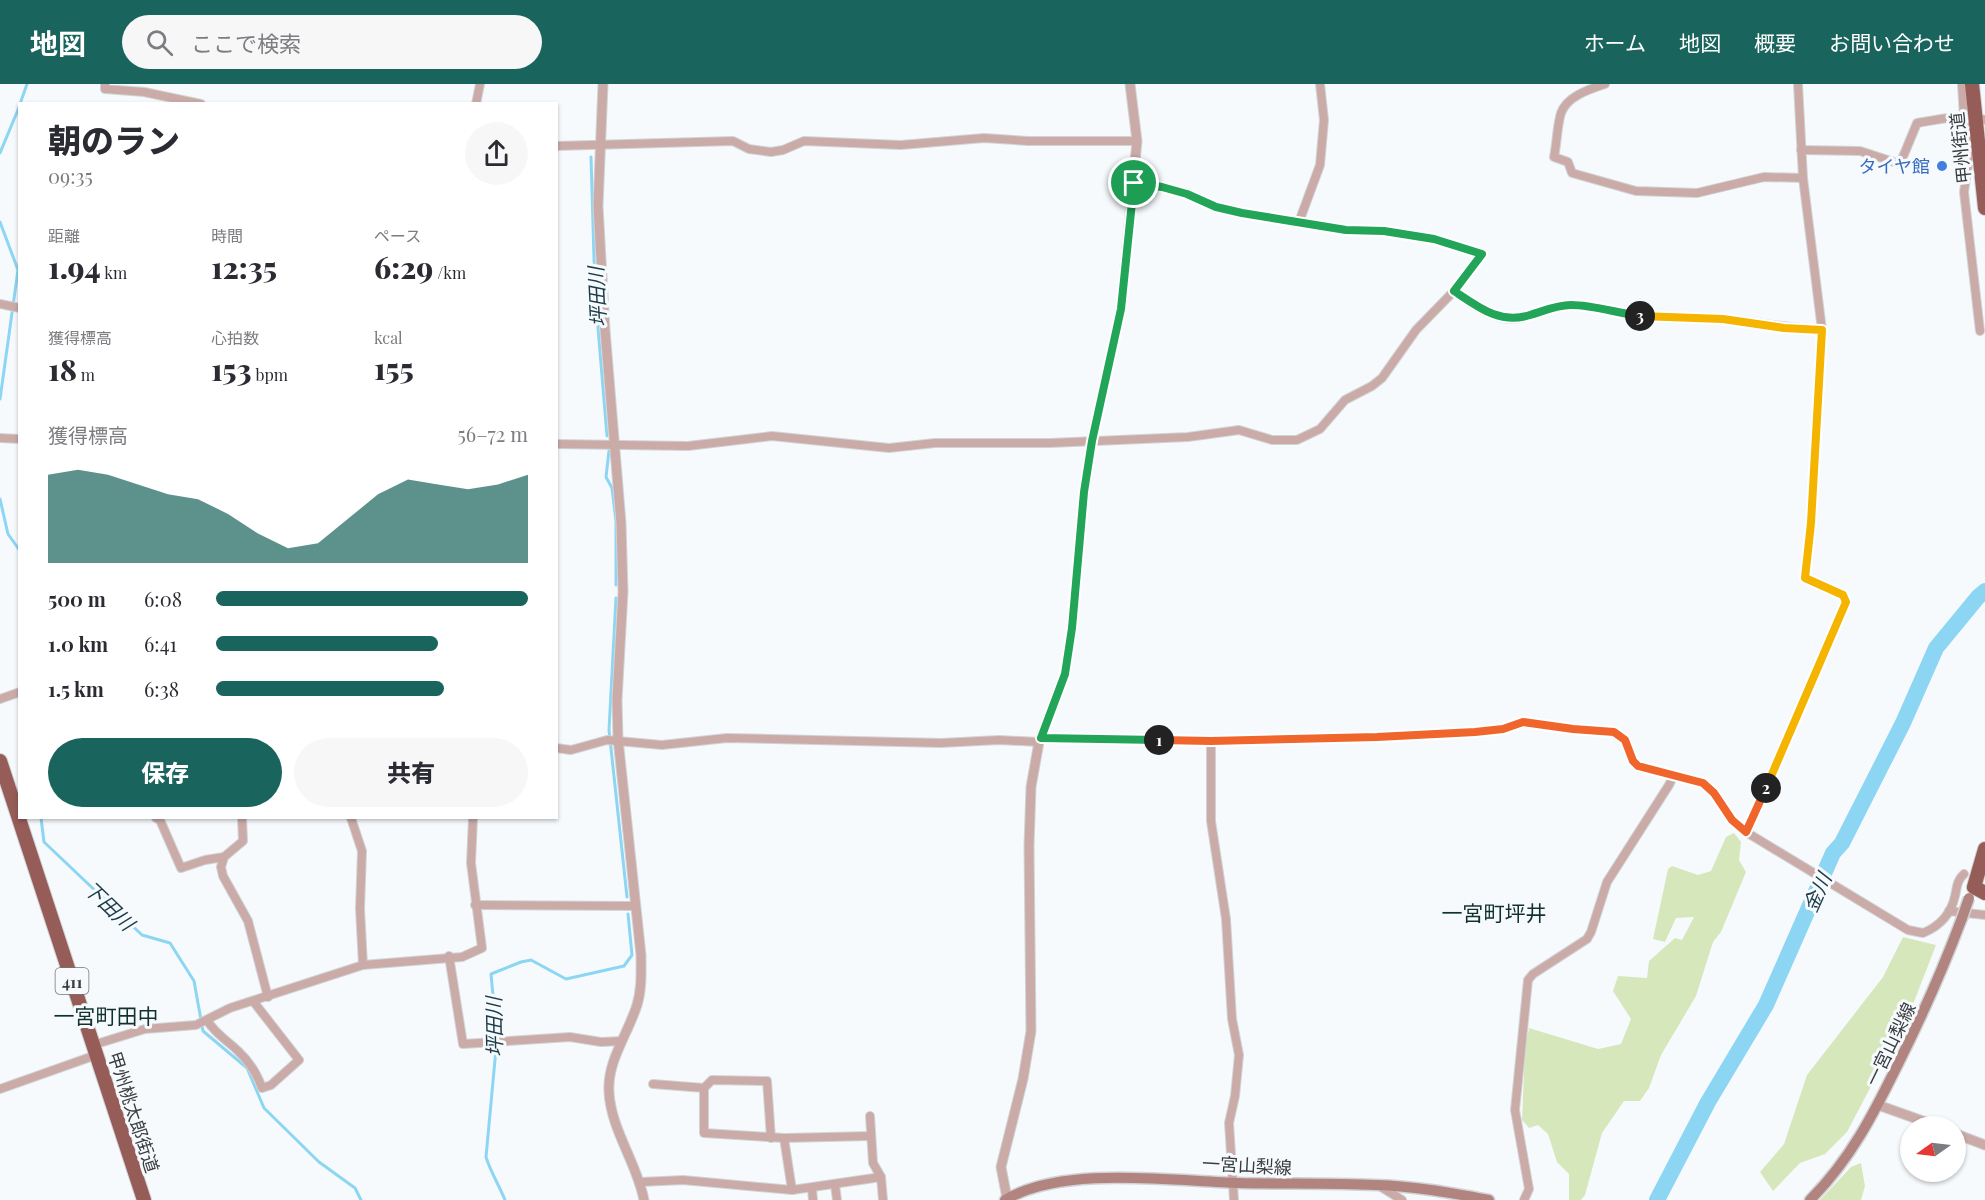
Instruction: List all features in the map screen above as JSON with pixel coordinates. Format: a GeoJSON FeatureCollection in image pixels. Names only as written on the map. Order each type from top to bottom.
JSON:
{"type":"FeatureCollection","features":[{"type":"Feature","properties":{"kind":"highway","name":"甲州街道"},"geometry":{"type":"LineString","coordinates":[[1972,84],[1985,208]]}},
{"type":"Feature","properties":{"kind":"highway","name":"甲州桃太郎街道"},"geometry":{"type":"LineString","coordinates":[[0,761],[18,816]]}},
{"type":"Feature","properties":{"kind":"highway","name":"甲州桃太郎街道"},"geometry":{"type":"LineString","coordinates":[[19,819],[144,1200]]}},
{"type":"Feature","properties":{"kind":"highway"},"geometry":{"type":"LineString","coordinates":[[1976,893],[1985,849]]}},
{"type":"Feature","properties":{"kind":"main road","name":"一宮山梨線"},"geometry":{"type":"LineString","coordinates":[[1810,1200],[1837,1171],[1878,1105],[1933,994],[1962,918],[1976,893]]}},
{"type":"Feature","properties":{"kind":"main road","name":"一宮山梨線"},"geometry":{"type":"LineString","coordinates":[[1006,1199],[1044,1184],[1073,1180],[1196,1179],[1231,1183],[1377,1185],[1441,1191],[1489,1200]]}},
{"type":"Feature","properties":{"kind":"street"},"geometry":{"type":"LineString","coordinates":[[105,84],[105,89],[144,92],[192,102]]}},
{"type":"Feature","properties":{"kind":"street"},"geometry":{"type":"LineString","coordinates":[[476,102],[480,84]]}},
{"type":"Feature","properties":{"kind":"street"},"geometry":{"type":"LineString","coordinates":[[603,84],[598,206],[601,276],[621,523],[623,592],[613,739],[641,955],[641,981],[637,1003],[612,1065],[609,1090],[612,1112],[641,1182],[644,1200]]}},
{"type":"Feature","properties":{"kind":"street"},"geometry":{"type":"LineString","coordinates":[[1006,1199],[1001,1167],[1023,1079],[1030,1031],[1031,787],[1040,740],[1065,674],[1072,628],[1084,492],[1092,441],[1121,309],[1137,141],[1130,84]]}},
{"type":"Feature","properties":{"kind":"street"},"geometry":{"type":"LineString","coordinates":[[1299,222],[1320,165],[1324,120],[1320,84]]}},
{"type":"Feature","properties":{"kind":"street"},"geometry":{"type":"LineString","coordinates":[[1605,84],[1583,87],[1562,111],[1554,157],[1568,162],[1572,173],[1636,191],[1697,193],[1764,177],[1803,178]]}},
{"type":"Feature","properties":{"kind":"street"},"geometry":{"type":"LineString","coordinates":[[1746,832],[1846,602],[1843,595],[1805,578],[1811,523],[1822,330],[1803,178],[1798,84]]}},
{"type":"Feature","properties":{"kind":"street"},"geometry":{"type":"LineString","coordinates":[[1962,84],[1975,118],[1964,192],[1980,331]]}},
{"type":"Feature","properties":{"kind":"street"},"geometry":{"type":"LineString","coordinates":[[1801,150],[1860,152],[1900,164],[1917,123],[1975,118]]}},
{"type":"Feature","properties":{"kind":"street"},"geometry":{"type":"LineString","coordinates":[[558,146],[733,141],[749,149],[771,152],[783,150],[804,141],[901,145],[984,138],[1029,141],[1137,141]]}},
{"type":"Feature","properties":{"kind":"street"},"geometry":{"type":"LineString","coordinates":[[558,444],[688,446],[772,436],[889,448],[935,443],[1050,443],[1188,437],[1239,430],[1279,441],[1307,437],[1324,425],[1345,400],[1368,389],[1382,378],[1416,330],[1454,291],[1482,254],[1434,239],[1384,231],[1346,230],[1242,213],[1216,207],[1179,191],[1134,183]]}},
{"type":"Feature","properties":{"kind":"street"},"geometry":{"type":"LineString","coordinates":[[1454,291],[1483,311],[1511,319],[1550,308],[1574,305],[1638,315],[1723,319],[1784,328],[1822,330]]}},
{"type":"Feature","properties":{"kind":"street"},"geometry":{"type":"LineString","coordinates":[[0,304],[16,307]]}},
{"type":"Feature","properties":{"kind":"street"},"geometry":{"type":"LineString","coordinates":[[0,438],[18,439]]}},
{"type":"Feature","properties":{"kind":"street"},"geometry":{"type":"LineString","coordinates":[[0,699],[18,693]]}},
{"type":"Feature","properties":{"kind":"street"},"geometry":{"type":"LineString","coordinates":[[558,748],[571,750],[613,739],[662,745],[727,738],[896,742],[1211,741],[1377,737],[1475,732],[1503,729],[1523,722],[1614,732],[1625,740],[1633,761],[1638,766],[1696,780],[1709,788],[1732,820],[1746,832],[1908,930],[1923,933],[1944,920],[1954,899],[1957,884],[1964,874]]}},
{"type":"Feature","properties":{"kind":"street"},"geometry":{"type":"LineString","coordinates":[[1211,741],[1210,821],[1226,919],[1232,1018],[1239,1054],[1235,1096],[1229,1123],[1231,1183],[1234,1200]]}},
{"type":"Feature","properties":{"kind":"street"},"geometry":{"type":"LineString","coordinates":[[1524,1200],[1529,1189],[1515,1110],[1528,980],[1533,974],[1587,939],[1607,882],[1674,775]]}},
{"type":"Feature","properties":{"kind":"street"},"geometry":{"type":"LineString","coordinates":[[158,819],[181,868],[224,857],[243,841],[242,819]]}},
{"type":"Feature","properties":{"kind":"street"},"geometry":{"type":"LineString","coordinates":[[351,819],[362,851],[360,909],[363,965]]}},
{"type":"Feature","properties":{"kind":"street"},"geometry":{"type":"LineString","coordinates":[[0,1089],[145,1029],[196,1025],[230,1008],[363,965],[449,956],[462,957],[482,948],[471,863],[473,819]]}},
{"type":"Feature","properties":{"kind":"street"},"geometry":{"type":"LineString","coordinates":[[224,857],[221,867],[223,876],[248,921],[268,997]]}},
{"type":"Feature","properties":{"kind":"street"},"geometry":{"type":"LineString","coordinates":[[476,905],[635,906]]}},
{"type":"Feature","properties":{"kind":"street"},"geometry":{"type":"LineString","coordinates":[[1949,911],[1985,915]]}},
{"type":"Feature","properties":{"kind":"street"},"geometry":{"type":"LineString","coordinates":[[449,956],[463,1044],[492,1040],[570,1037],[601,1042],[622,1041]]}},
{"type":"Feature","properties":{"kind":"street"},"geometry":{"type":"LineString","coordinates":[[207,1020],[214,1031],[249,1063],[258,1076],[262,1088],[271,1085],[299,1060],[253,1001]]}},
{"type":"Feature","properties":{"kind":"street"},"geometry":{"type":"LineString","coordinates":[[771,1138],[766,1081],[712,1080],[704,1088],[704,1133],[771,1138],[871,1136]]}},
{"type":"Feature","properties":{"kind":"street"},"geometry":{"type":"LineString","coordinates":[[653,1084],[704,1088]]}},
{"type":"Feature","properties":{"kind":"street"},"geometry":{"type":"LineString","coordinates":[[1878,1105],[1909,1116]]}},
{"type":"Feature","properties":{"kind":"street"},"geometry":{"type":"LineString","coordinates":[[870,1116],[873,1163],[881,1177],[883,1200]]}},
{"type":"Feature","properties":{"kind":"street"},"geometry":{"type":"LineString","coordinates":[[784,1138],[792,1190]]}},
{"type":"Feature","properties":{"kind":"street"},"geometry":{"type":"LineString","coordinates":[[1966,1138],[1985,1145]]}},
{"type":"Feature","properties":{"kind":"street"},"geometry":{"type":"LineString","coordinates":[[641,1182],[683,1180],[792,1190],[812,1189],[881,1177]]}},
{"type":"Feature","properties":{"kind":"street"},"geometry":{"type":"LineString","coordinates":[[836,1185],[837,1200]]}},
{"type":"Feature","properties":{"kind":"street"},"geometry":{"type":"LineString","coordinates":[[1377,1185],[1402,1200]]}},
{"type":"Feature","properties":{"kind":"street"},"geometry":{"type":"LineString","coordinates":[[812,1189],[813,1200]]}},
{"type":"Feature","properties":{"kind":"green space"},"geometry":{"type":"Polygon","coordinates":[[[1734,833],[1741,842],[1739,860],[1746,872],[1721,932],[1713,942],[1696,996],[1661,1055],[1649,1088],[1640,1101],[1624,1101],[1602,1133],[1585,1195],[1581,1200],[1569,1200],[1569,1174],[1557,1162],[1548,1134],[1538,1125],[1529,1128],[1522,1120],[1525,1049],[1529,1028],[1598,1049],[1621,1044],[1631,1019],[1613,991],[1618,976],[1647,978],[1649,961],[1675,938],[1682,940],[1694,917],[1676,918],[1665,942],[1653,939],[1668,869],[1672,866],[1698,875],[1711,871],[1726,837],[1734,833]]]}},
{"type":"Feature","properties":{"kind":"green space"},"geometry":{"type":"Polygon","coordinates":[[[1903,937],[1936,945],[1910,1012],[1847,1132],[1825,1154],[1800,1163],[1773,1191],[1760,1172],[1784,1144],[1807,1075],[1883,977],[1903,937]]]}},
{"type":"Feature","properties":{"kind":"green space"},"geometry":{"type":"Polygon","coordinates":[[[1861,1163],[1865,1186],[1861,1200],[1820,1200],[1851,1167],[1861,1163]]]}},
{"type":"Feature","properties":{"kind":"waterway","name":"下田川"},"geometry":{"type":"LineString","coordinates":[[21,102],[27,84]]}},
{"type":"Feature","properties":{"kind":"waterway","name":"下田川"},"geometry":{"type":"LineString","coordinates":[[0,153],[18,110]]}},
{"type":"Feature","properties":{"kind":"waterway","name":"坪田川"},"geometry":{"type":"LineString","coordinates":[[591,157],[595,292],[607,436]]}},
{"type":"Feature","properties":{"kind":"waterway","name":"下田川"},"geometry":{"type":"LineString","coordinates":[[0,222],[18,270],[0,399]]}},
{"type":"Feature","properties":{"kind":"waterway","name":"坪田川"},"geometry":{"type":"LineString","coordinates":[[609,451],[606,477],[612,488],[616,521],[616,585]]}},
{"type":"Feature","properties":{"kind":"waterway","name":"下田川"},"geometry":{"type":"LineString","coordinates":[[0,499],[8,534],[18,548]]}},
{"type":"Feature","properties":{"kind":"waterway","name":"金川"},"geometry":{"type":"LineString","coordinates":[[1657,1200],[1708,1102],[1766,1005],[1833,853],[1842,843],[1903,723],[1936,648],[1985,591]]}},
{"type":"Feature","properties":{"kind":"waterway","name":"坪田川"},"geometry":{"type":"LineString","coordinates":[[616,598],[609,730],[627,897]]}},
{"type":"Feature","properties":{"kind":"waterway","name":"下田川"},"geometry":{"type":"LineString","coordinates":[[41,819],[44,842],[142,935],[170,943],[194,981],[203,1031],[247,1068],[264,1108],[319,1162],[355,1188],[361,1200]]}},
{"type":"Feature","properties":{"kind":"waterway","name":"坪田川"},"geometry":{"type":"LineString","coordinates":[[505,1200],[486,1157],[497,1038],[491,974],[531,960],[566,979],[624,966],[632,955],[628,914]]}},
{"type":"Feature","properties":{"kind":"place","name":"タイヤ館"},"geometry":{"type":"Point","coordinates":[1942,166]}},
{"type":"Feature","properties":{"kind":"district","name":"一宮町坪井"},"geometry":{"type":"Point","coordinates":[1494,912]}},
{"type":"Feature","properties":{"kind":"district","name":"一宮町田中"},"geometry":{"type":"Point","coordinates":[106,1015]}},
{"type":"Feature","properties":{"kind":"route"},"geometry":{"type":"LineString","coordinates":[[1134,183],[1162,187],[1187,194],[1216,207],[1242,213],[1346,230],[1384,231],[1434,239],[1482,254],[1454,291],[1492,315],[1511,319],[1550,308],[1574,305],[1638,315],[1723,319],[1784,328],[1822,330],[1811,523],[1805,578],[1843,595],[1846,602],[1746,832],[1732,820],[1714,793],[1703,783],[1640,768],[1633,761],[1625,740],[1614,732],[1523,722],[1503,729],[1475,732],[1377,737],[1211,741],[1041,738],[1065,674],[1072,628],[1084,492],[1092,441],[1121,309],[1134,183]]}}]}
